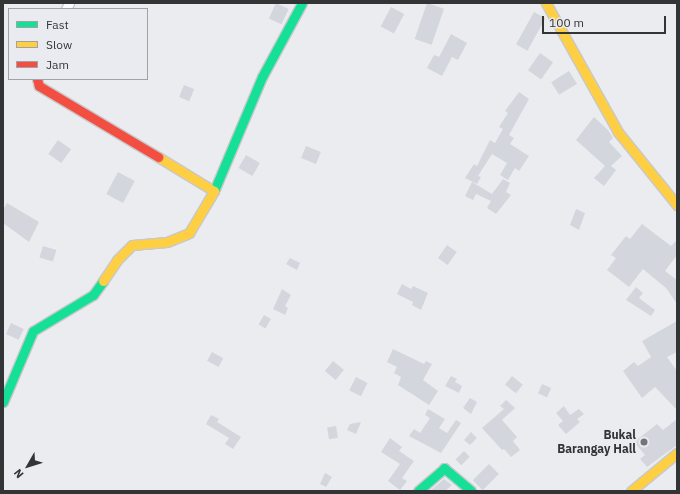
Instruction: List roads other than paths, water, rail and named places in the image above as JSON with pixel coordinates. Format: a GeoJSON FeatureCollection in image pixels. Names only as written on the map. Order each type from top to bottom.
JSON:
{"type":"FeatureCollection","features":[{"type":"Feature","properties":{"kind":"street"},"geometry":{"type":"LineString","coordinates":[[3,402],[33,331],[93,295],[117,260],[132,245],[167,242],[189,233],[214,190],[262,77],[296,18],[302,3]]}},
{"type":"Feature","properties":{"kind":"street"},"geometry":{"type":"LineString","coordinates":[[546,3],[618,132],[677,205]]}},
{"type":"Feature","properties":{"kind":"street"},"geometry":{"type":"LineString","coordinates":[[37,80],[39,86],[214,190]]}},
{"type":"Feature","properties":{"kind":"street"},"geometry":{"type":"LineString","coordinates":[[631,491],[677,453]]}},
{"type":"Feature","properties":{"kind":"street"},"geometry":{"type":"LineString","coordinates":[[418,491],[444,468],[471,491]]}},
{"type":"Feature","properties":{"kind":"place","name":"Bukal Barangay Hall"},"geometry":{"type":"Point","coordinates":[644,442]}}]}
